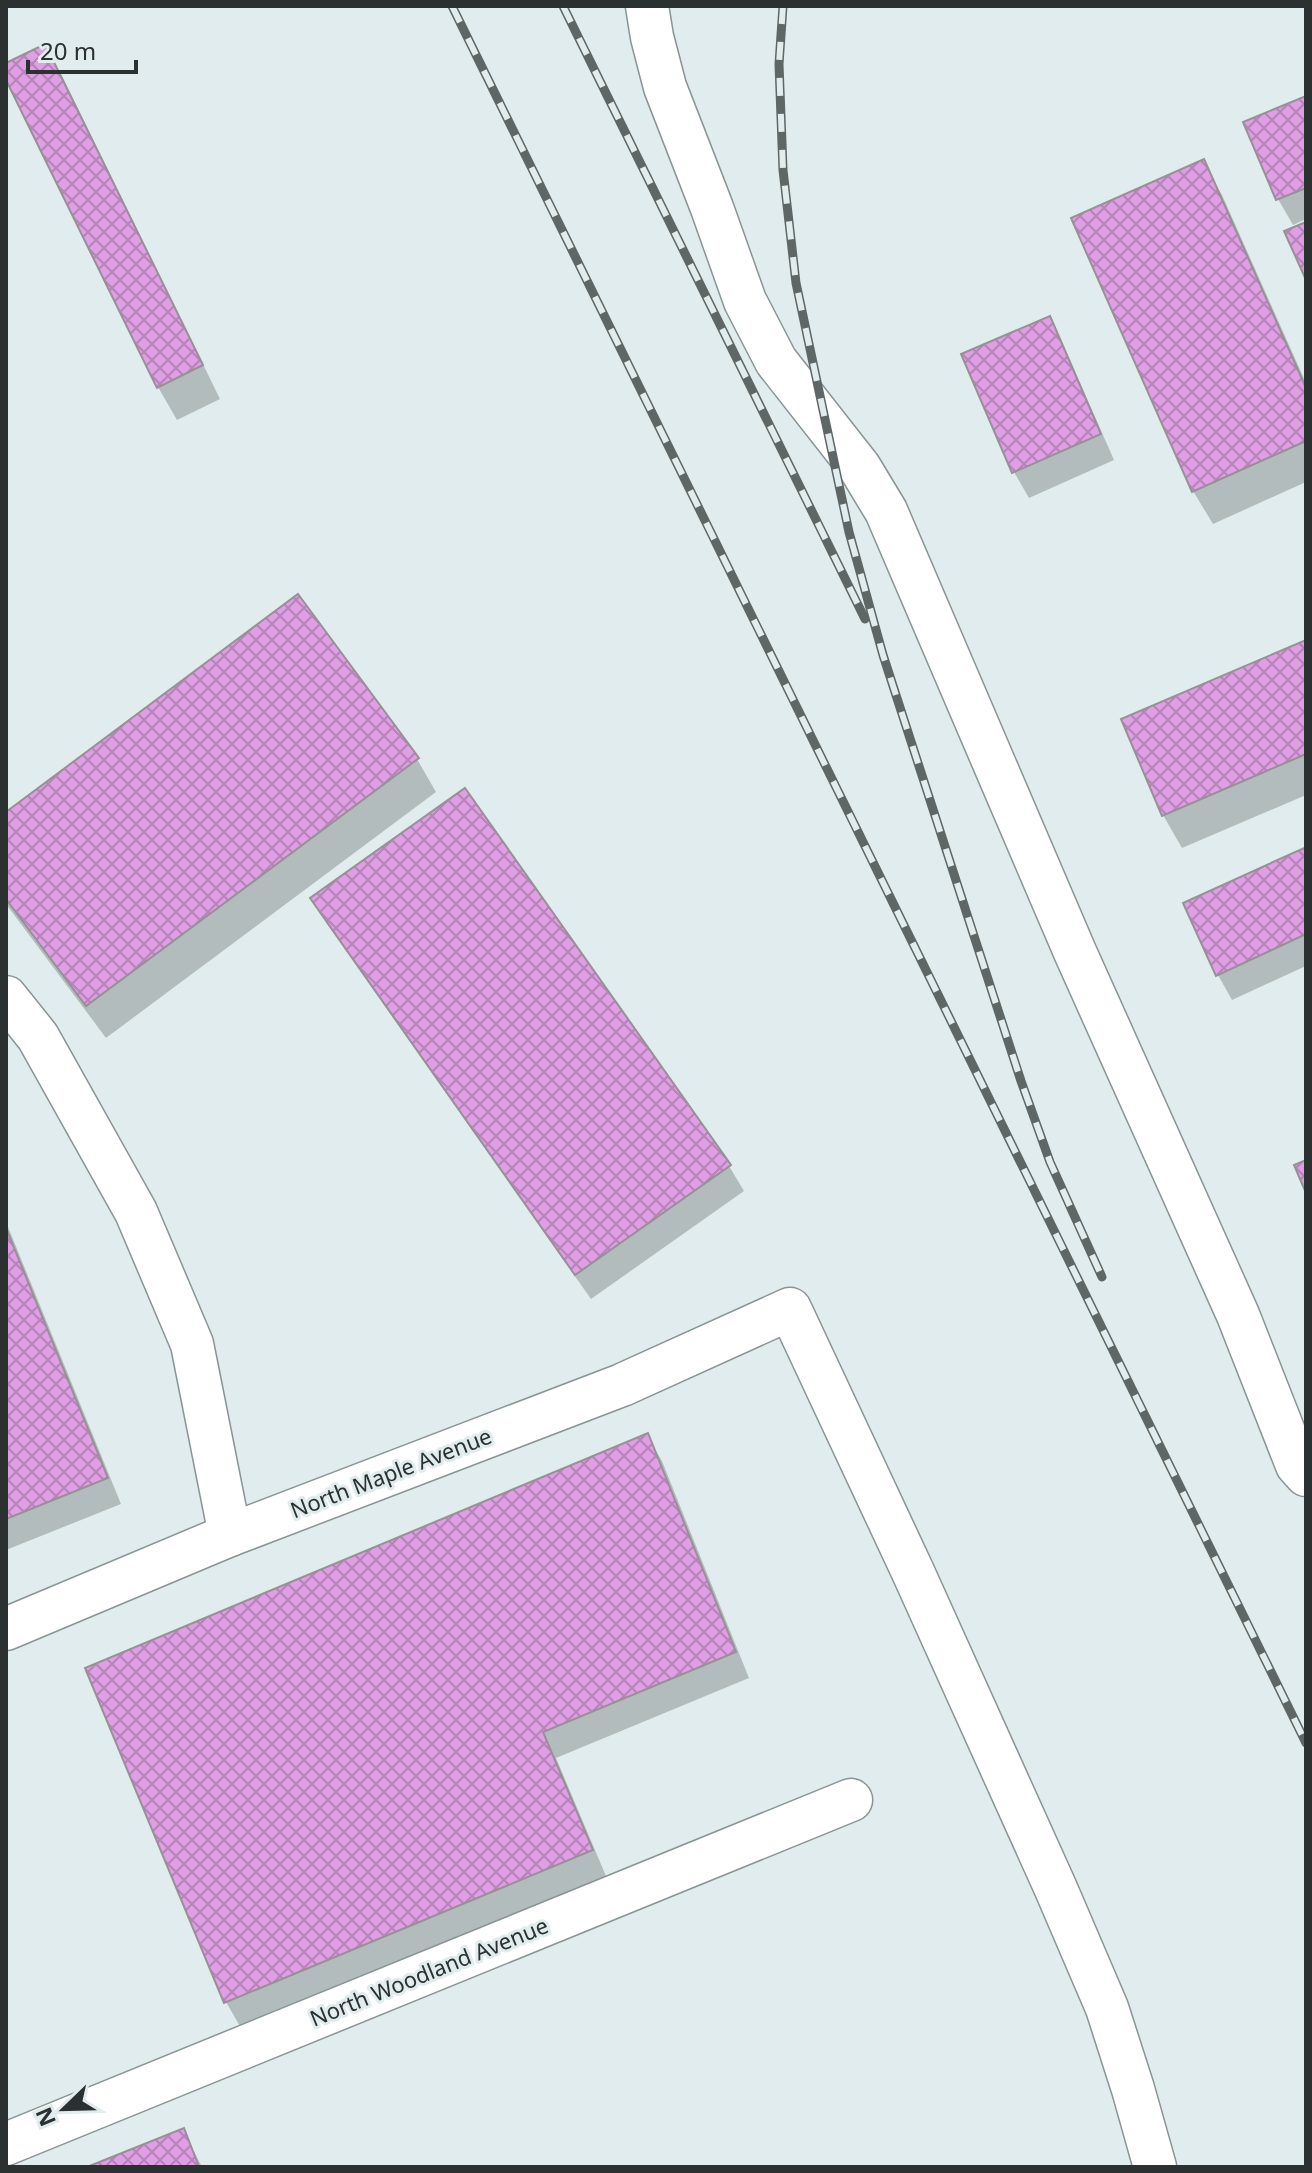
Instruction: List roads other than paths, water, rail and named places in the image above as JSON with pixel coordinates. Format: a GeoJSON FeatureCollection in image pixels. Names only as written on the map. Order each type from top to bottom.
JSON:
{"type":"FeatureCollection","features":[{"type":"Feature","properties":{"kind":"street"},"geometry":{"type":"LineString","coordinates":[[647,6],[665,87],[745,301],[776,361],[860,468],[886,511],[1075,952],[1238,1315],[1297,1465],[1306,1475]]}},
{"type":"Feature","properties":{"kind":"street"},"geometry":{"type":"LineString","coordinates":[[6,997],[38,1037],[136,1212],[192,1344],[230,1535]]}},
{"type":"Feature","properties":{"kind":"street","name":"North Maple Avenue"},"geometry":{"type":"LineString","coordinates":[[6,1629],[230,1535],[622,1385],[790,1309],[913,1572],[1107,2008],[1155,2167]]}},
{"type":"Feature","properties":{"kind":"street","name":"North Woodland Avenue"},"geometry":{"type":"LineString","coordinates":[[6,2144],[851,1800]]}},
{"type":"Feature","properties":{"kind":"railway"},"geometry":{"type":"LineString","coordinates":[[452,6],[1306,1743]]}},
{"type":"Feature","properties":{"kind":"railway"},"geometry":{"type":"LineString","coordinates":[[563,6],[865,619]]}},
{"type":"Feature","properties":{"kind":"railway"},"geometry":{"type":"LineString","coordinates":[[783,6],[779,64],[783,170],[796,283],[849,532],[883,655],[1021,1081],[1050,1162],[1102,1277]]}}]}
